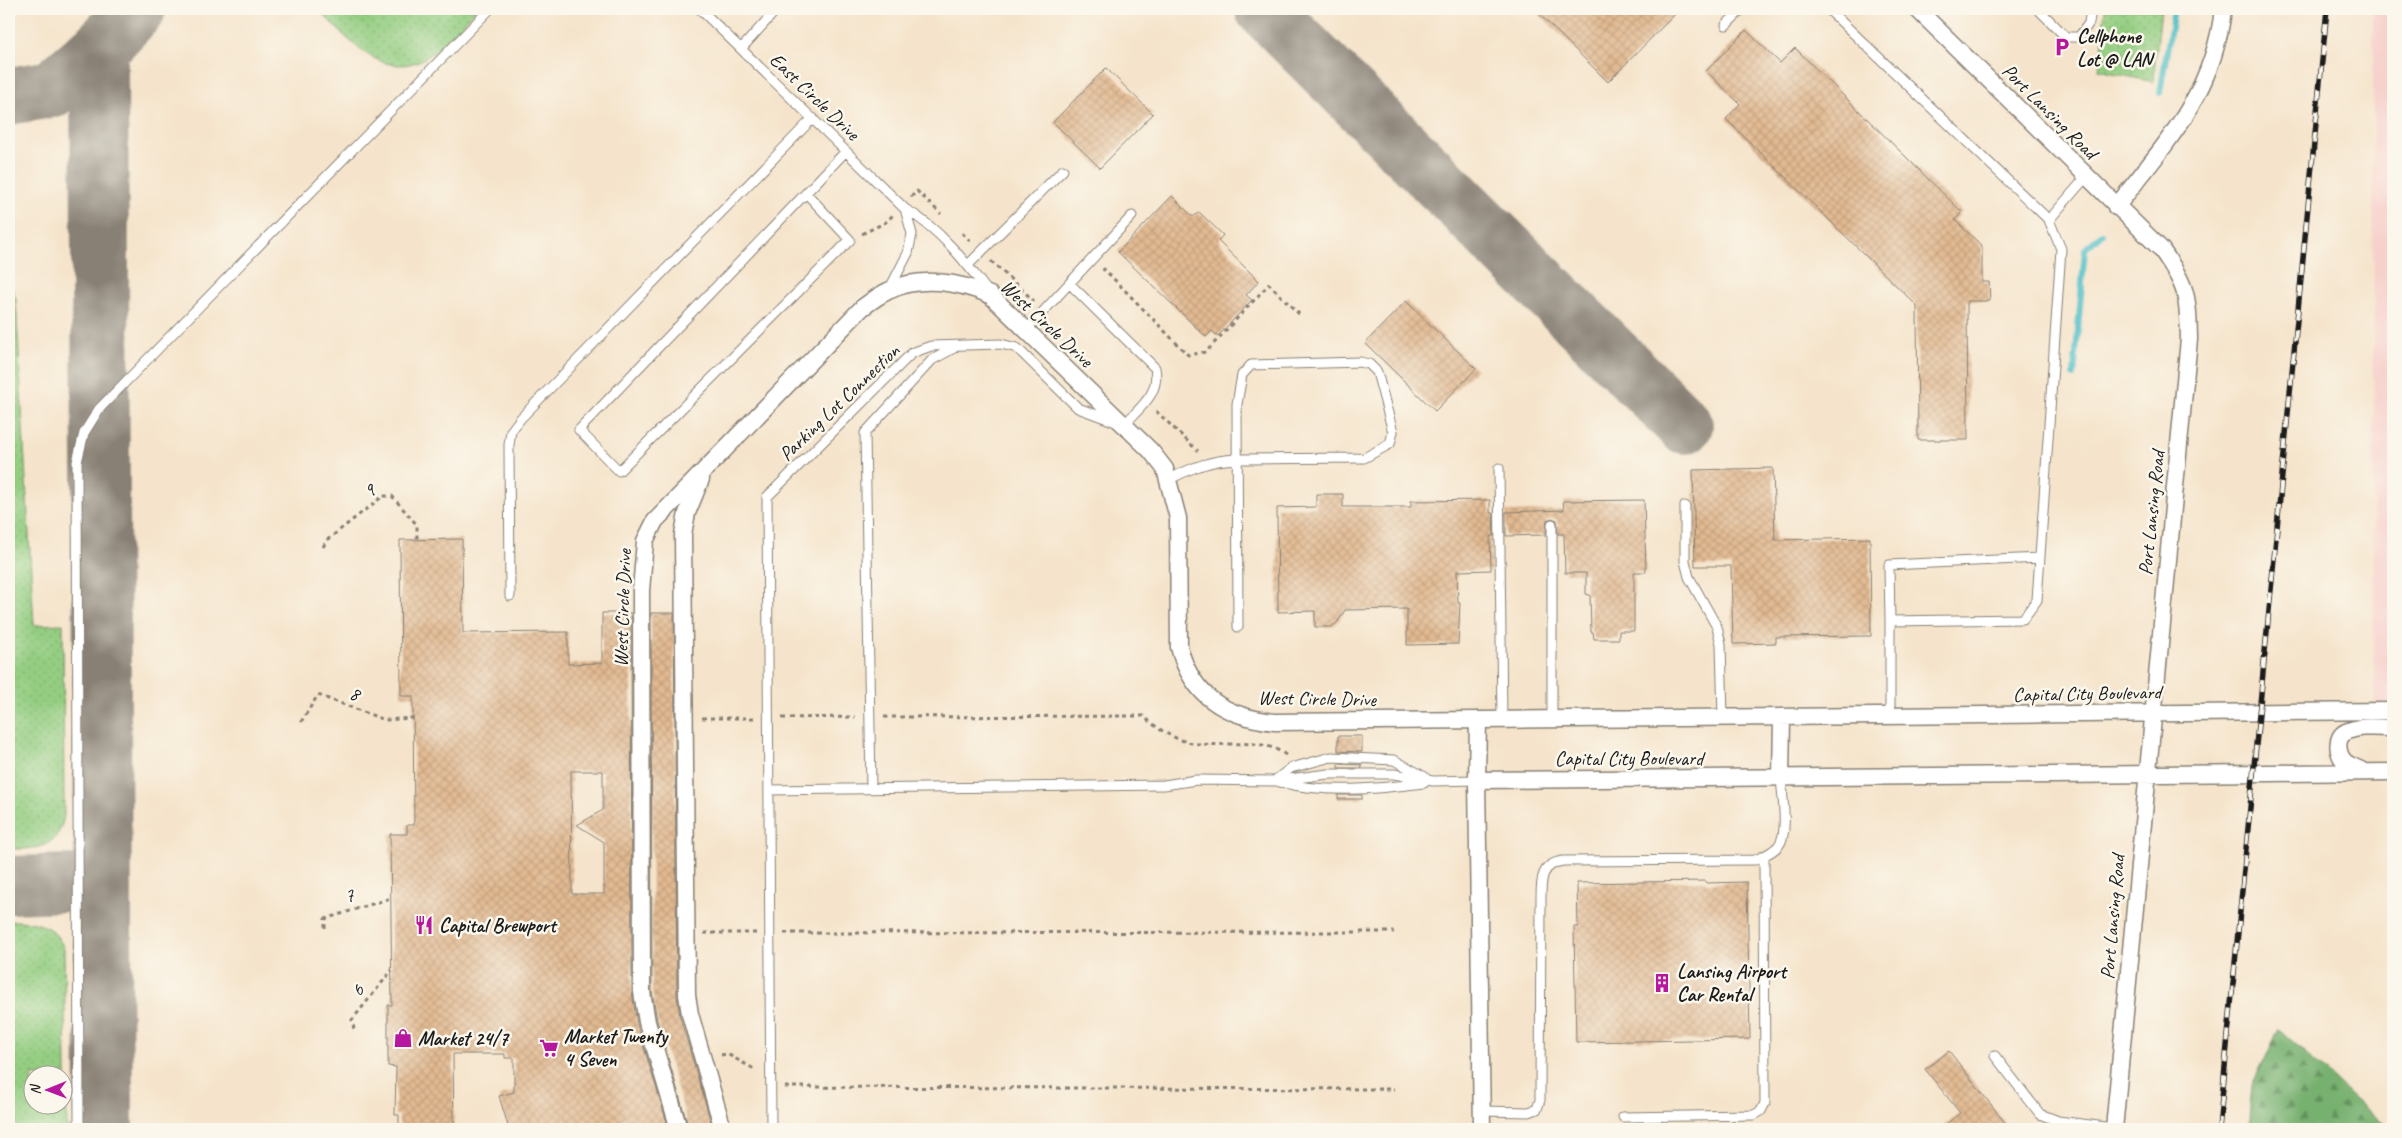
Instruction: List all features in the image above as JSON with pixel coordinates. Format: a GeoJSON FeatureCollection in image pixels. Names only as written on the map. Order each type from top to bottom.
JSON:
{"type":"FeatureCollection","features":[{"type":"Feature","properties":{"kind":"street","name":"Port Lansing Road"},"geometry":{"type":"LineString","coordinates":[[1917,9],[2116,207],[2161,249],[2181,277],[2188,300],[2189,339],[2114,1129]]}},
{"type":"Feature","properties":{"kind":"street"},"geometry":{"type":"LineString","coordinates":[[2116,207],[2184,119],[2207,77],[2221,28],[2223,9]]}},
{"type":"Feature","properties":{"kind":"street","name":"West Circle Drive"},"geometry":{"type":"LineString","coordinates":[[679,1129],[647,1022],[642,992],[641,591],[645,541],[654,521],[704,472],[862,308],[888,290],[913,283],[944,282],[970,286],[990,295],[1151,451],[1165,469],[1178,518],[1179,647],[1184,665],[1193,681],[1210,700],[1236,714],[1253,720],[1275,722],[1478,720]]}},
{"type":"Feature","properties":{"kind":"street"},"geometry":{"type":"LineString","coordinates":[[704,472],[687,513],[683,534],[687,995],[690,1014],[723,1129]]}},
{"type":"Feature","properties":{"kind":"street","name":"Capital City Boulevard"},"geometry":{"type":"LineString","coordinates":[[1478,720],[2393,711]]}},
{"type":"Feature","properties":{"kind":"street"},"geometry":{"type":"LineString","coordinates":[[1781,778],[1782,718]]}},
{"type":"Feature","properties":{"kind":"street"},"geometry":{"type":"LineString","coordinates":[[1478,720],[1477,780],[1482,1129]]}},
{"type":"Feature","properties":{"kind":"street","name":"Capital City Boulevard"},"geometry":{"type":"LineString","coordinates":[[2367,772],[2350,766],[2343,760],[2339,751],[2339,740],[2344,733],[2356,728],[2393,728]]}},
{"type":"Feature","properties":{"kind":"street","name":"Capital City Boulevard"},"geometry":{"type":"LineString","coordinates":[[1477,780],[2393,772]]}},
{"type":"Feature","properties":{"kind":"lane"},"geometry":{"type":"LineString","coordinates":[[79,1129],[77,462],[84,433],[99,409],[490,9]]}},
{"type":"Feature","properties":{"kind":"lane","name":"East Circle Drive"},"geometry":{"type":"LineString","coordinates":[[700,9],[905,209],[923,219],[968,265],[990,295]]}},
{"type":"Feature","properties":{"kind":"lane"},"geometry":{"type":"LineString","coordinates":[[741,49],[777,9]]}},
{"type":"Feature","properties":{"kind":"lane"},"geometry":{"type":"LineString","coordinates":[[1726,25],[1742,9]]}},
{"type":"Feature","properties":{"kind":"lane"},"geometry":{"type":"LineString","coordinates":[[1828,9],[2050,220],[2061,249],[2037,600],[2023,620],[1890,621]]}},
{"type":"Feature","properties":{"kind":"lane"},"geometry":{"type":"LineString","coordinates":[[2038,9],[2066,36],[2079,37],[2089,23],[2091,9]]}},
{"type":"Feature","properties":{"kind":"lane"},"geometry":{"type":"LineString","coordinates":[[510,596],[509,445],[511,431],[528,411],[813,118]]}},
{"type":"Feature","properties":{"kind":"lane"},"geometry":{"type":"LineString","coordinates":[[806,193],[850,240],[619,471],[579,430],[846,151]]}},
{"type":"Feature","properties":{"kind":"lane"},"geometry":{"type":"LineString","coordinates":[[968,265],[1063,170]]}},
{"type":"Feature","properties":{"kind":"lane"},"geometry":{"type":"LineString","coordinates":[[2050,220],[2086,177]]}},
{"type":"Feature","properties":{"kind":"lane","name":"East Circle Drive"},"geometry":{"type":"LineString","coordinates":[[888,290],[908,253],[912,234],[905,209]]}},
{"type":"Feature","properties":{"kind":"lane"},"geometry":{"type":"LineString","coordinates":[[1026,330],[1132,216]]}},
{"type":"Feature","properties":{"kind":"lane"},"geometry":{"type":"LineString","coordinates":[[1070,284],[1155,368],[1158,380],[1154,391],[1124,425]]}},
{"type":"Feature","properties":{"kind":"lane","name":"Parking Lot Connection"},"geometry":{"type":"LineString","coordinates":[[768,718],[767,497],[912,353],[931,346],[1001,344],[1017,348],[1078,408],[1124,425]]}},
{"type":"Feature","properties":{"kind":"lane"},"geometry":{"type":"LineString","coordinates":[[871,788],[865,433],[932,360],[944,352],[961,346]]}},
{"type":"Feature","properties":{"kind":"lane"},"geometry":{"type":"LineString","coordinates":[[1168,480],[1203,463],[1237,459],[1364,458],[1390,444],[1393,432],[1377,372],[1369,364],[1360,362],[1251,365],[1242,375],[1239,388],[1237,459],[1238,627]]}},
{"type":"Feature","properties":{"kind":"lane"},"geometry":{"type":"LineString","coordinates":[[1499,468],[1502,720]]}},
{"type":"Feature","properties":{"kind":"lane"},"geometry":{"type":"LineString","coordinates":[[1686,506],[1685,561],[1689,577],[1718,627],[1721,644],[1723,718]]}},
{"type":"Feature","properties":{"kind":"lane"},"geometry":{"type":"LineString","coordinates":[[1552,524],[1552,719]]}},
{"type":"Feature","properties":{"kind":"lane"},"geometry":{"type":"LineString","coordinates":[[1890,717],[1890,565],[2040,558]]}},
{"type":"Feature","properties":{"kind":"lane"},"geometry":{"type":"LineString","coordinates":[[768,718],[771,1129]]}},
{"type":"Feature","properties":{"kind":"lane"},"geometry":{"type":"LineString","coordinates":[[1274,781],[1290,768],[1317,760],[1351,757],[1394,760],[1433,781]]}},
{"type":"Feature","properties":{"kind":"lane"},"geometry":{"type":"LineString","coordinates":[[769,790],[1164,785],[1196,780],[1274,781],[1328,774],[1394,774],[1433,781]]}},
{"type":"Feature","properties":{"kind":"lane"},"geometry":{"type":"LineString","coordinates":[[1482,1111],[1529,1112],[1537,1109],[1540,1100],[1541,880],[1544,871],[1553,862],[1755,860],[1779,845],[1784,828],[1781,778]]}},
{"type":"Feature","properties":{"kind":"lane"},"geometry":{"type":"LineString","coordinates":[[1274,781],[1304,788],[1369,790],[1433,781],[1477,780]]}},
{"type":"Feature","properties":{"kind":"lane"},"geometry":{"type":"LineString","coordinates":[[1623,1117],[1754,1115],[1761,1111],[1765,1103],[1764,856]]}},
{"type":"Feature","properties":{"kind":"lane"},"geometry":{"type":"LineString","coordinates":[[1995,1056],[2040,1114],[2058,1120],[2114,1129]]}},
{"type":"Feature","properties":{"kind":"path"},"geometry":{"type":"LineString","coordinates":[[1079,293],[1104,269],[1188,355],[1206,352],[1269,284],[1300,315]]}},
{"type":"Feature","properties":{"kind":"path","name":"9"},"geometry":{"type":"LineString","coordinates":[[323,547],[327,540],[382,496],[392,496],[417,525],[417,540]]}},
{"type":"Feature","properties":{"kind":"path","name":"8"},"geometry":{"type":"LineString","coordinates":[[301,722],[318,695],[385,720],[413,718]]}},
{"type":"Feature","properties":{"kind":"path"},"geometry":{"type":"LineString","coordinates":[[684,718],[1143,716],[1158,729],[1180,740],[1200,744],[1258,744],[1276,747],[1288,757],[1296,754]]}},
{"type":"Feature","properties":{"kind":"path","name":"7"},"geometry":{"type":"LineString","coordinates":[[325,928],[325,919],[391,898]]}},
{"type":"Feature","properties":{"kind":"path"},"geometry":{"type":"LineString","coordinates":[[686,933],[1394,932]]}},
{"type":"Feature","properties":{"kind":"path","name":"6"},"geometry":{"type":"LineString","coordinates":[[354,1029],[352,1020],[392,970]]}},
{"type":"Feature","properties":{"kind":"path"},"geometry":{"type":"LineString","coordinates":[[703,1060],[728,1054],[785,1086],[802,1087],[1394,1089]]}},
{"type":"Feature","properties":{"kind":"shaded area"},"geometry":{"type":"Polygon","coordinates":[[[2373,9],[2393,9],[2393,711],[2374,711],[2373,9]]]}},
{"type":"Feature","properties":{"kind":"green space"},"geometry":{"type":"Polygon","coordinates":[[[318,9],[477,9],[430,55],[413,63],[397,65],[382,62],[368,54],[341,33],[318,9]]]}},
{"type":"Feature","properties":{"kind":"green space"},"geometry":{"type":"Polygon","coordinates":[[[2105,9],[2161,9],[2153,82],[2099,70],[2105,9]]]}},
{"type":"Feature","properties":{"kind":"green space"},"geometry":{"type":"Polygon","coordinates":[[[9,279],[16,299],[34,625],[63,624],[64,816],[57,835],[51,841],[37,847],[19,849],[9,849],[9,279]]]}},
{"type":"Feature","properties":{"kind":"green space"},"geometry":{"type":"Polygon","coordinates":[[[9,921],[42,925],[55,934],[64,949],[66,1066],[22,1066],[22,1116],[67,1116],[67,1129],[9,1129],[9,921]]]}},
{"type":"Feature","properties":{"kind":"green space"},"geometry":{"type":"Polygon","coordinates":[[[2279,1029],[2388,1129],[2248,1129],[2252,1085],[2279,1029]]]}},
{"type":"Feature","properties":{"kind":"building"},"geometry":{"type":"Polygon","coordinates":[[[1534,9],[1680,9],[1608,82],[1534,9]]]}},
{"type":"Feature","properties":{"kind":"building"},"geometry":{"type":"Polygon","coordinates":[[[1746,30],[1780,63],[1795,48],[1962,212],[1955,220],[1982,246],[1982,282],[1989,282],[1990,301],[1967,301],[1968,440],[1918,440],[1917,306],[1726,119],[1740,104],[1706,71],[1746,30]]]}},
{"type":"Feature","properties":{"kind":"building"},"geometry":{"type":"Polygon","coordinates":[[[1106,68],[1153,114],[1100,168],[1053,122],[1106,68]]]}},
{"type":"Feature","properties":{"kind":"building"},"geometry":{"type":"Polygon","coordinates":[[[1172,196],[1193,217],[1199,212],[1223,235],[1218,241],[1259,281],[1246,295],[1252,300],[1218,336],[1212,331],[1206,337],[1118,252],[1172,196]]]}},
{"type":"Feature","properties":{"kind":"building"},"geometry":{"type":"Polygon","coordinates":[[[1406,301],[1476,369],[1435,411],[1365,343],[1406,301]]]}},
{"type":"Feature","properties":{"kind":"building"},"geometry":{"type":"Polygon","coordinates":[[[1773,468],[1775,540],[1870,538],[1871,636],[1776,637],[1776,643],[1733,644],[1731,566],[1695,566],[1693,470],[1773,468]]]}},
{"type":"Feature","properties":{"kind":"building"},"geometry":{"type":"Polygon","coordinates":[[[1316,494],[1343,494],[1343,507],[1411,507],[1411,501],[1490,500],[1490,513],[1493,513],[1494,536],[1490,536],[1491,570],[1457,571],[1458,603],[1460,603],[1458,644],[1407,645],[1407,609],[1345,610],[1337,623],[1331,627],[1315,627],[1315,611],[1278,612],[1277,508],[1316,507],[1316,494]]]}},
{"type":"Feature","properties":{"kind":"building"},"geometry":{"type":"Polygon","coordinates":[[[1644,500],[1646,572],[1634,572],[1634,631],[1619,631],[1619,639],[1594,639],[1593,632],[1591,632],[1590,595],[1586,594],[1586,573],[1565,573],[1564,534],[1558,534],[1557,520],[1552,518],[1547,520],[1546,535],[1506,536],[1506,512],[1564,510],[1563,501],[1644,500]]]}},
{"type":"Feature","properties":{"kind":"building"},"geometry":{"type":"Polygon","coordinates":[[[462,539],[463,633],[568,632],[568,664],[602,663],[602,613],[631,613],[632,992],[637,1025],[669,1129],[509,1129],[499,1096],[514,1092],[514,1058],[505,1058],[505,1054],[453,1054],[454,1129],[399,1129],[399,1115],[395,1115],[396,1067],[388,1066],[388,1005],[392,1005],[390,834],[407,834],[407,825],[414,825],[413,696],[401,696],[400,540],[462,539]],[[571,771],[572,894],[604,894],[604,842],[577,825],[603,810],[603,771],[571,771]]]}},
{"type":"Feature","properties":{"kind":"building"},"geometry":{"type":"Polygon","coordinates":[[[651,613],[674,613],[677,996],[680,1017],[713,1129],[689,1129],[657,1020],[652,991],[651,613]]]}},
{"type":"Feature","properties":{"kind":"building"},"geometry":{"type":"Polygon","coordinates":[[[1338,736],[1362,736],[1362,752],[1338,751],[1338,736]]]}},
{"type":"Feature","properties":{"kind":"building"},"geometry":{"type":"Polygon","coordinates":[[[1338,764],[1362,765],[1362,768],[1338,768],[1338,764]]]}},
{"type":"Feature","properties":{"kind":"building"},"geometry":{"type":"Polygon","coordinates":[[[1338,795],[1362,795],[1362,799],[1338,799],[1338,795]]]}},
{"type":"Feature","properties":{"kind":"building","name":"Lansing Airport Car Rental"},"geometry":{"type":"Polygon","coordinates":[[[1706,881],[1706,883],[1747,882],[1750,1039],[1576,1042],[1574,927],[1578,927],[1577,883],[1706,881]]]}},
{"type":"Feature","properties":{"kind":"building"},"geometry":{"type":"Polygon","coordinates":[[[1949,1051],[2010,1129],[1940,1129],[1960,1113],[1925,1069],[1949,1051]]]}},
{"type":"Feature","properties":{"kind":"waterway"},"geometry":{"type":"LineString","coordinates":[[2160,93],[2174,9]]}},
{"type":"Feature","properties":{"kind":"waterway"},"geometry":{"type":"LineString","coordinates":[[2074,376],[2085,249],[2102,234]]}},
{"type":"Feature","properties":{"kind":"taxiway"},"geometry":{"type":"LineString","coordinates":[[9,96],[52,89],[99,49],[137,9]]}},
{"type":"Feature","properties":{"kind":"taxiway"},"geometry":{"type":"LineString","coordinates":[[1264,9],[1684,425]]}},
{"type":"Feature","properties":{"kind":"taxiway"},"geometry":{"type":"LineString","coordinates":[[99,49],[104,1129]]}},
{"type":"Feature","properties":{"kind":"taxiway"},"geometry":{"type":"LineString","coordinates":[[9,885],[102,882]]}},
{"type":"Feature","properties":{"kind":"railway"},"geometry":{"type":"LineString","coordinates":[[2219,1129],[2327,9]]}},
{"type":"Feature","properties":{"kind":"place","name":"Cellphone Lot @ LAN"},"geometry":{"type":"Point","coordinates":[2062,47]}},
{"type":"Feature","properties":{"kind":"place","name":"Capital Brewport"},"geometry":{"type":"Point","coordinates":[424,925]}},
{"type":"Feature","properties":{"kind":"place","name":"Lansing Airport Car Rental"},"geometry":{"type":"Point","coordinates":[1662,983]}},
{"type":"Feature","properties":{"kind":"place","name":"Market 24/7"},"geometry":{"type":"Point","coordinates":[403,1038]}},
{"type":"Feature","properties":{"kind":"place","name":"Market Twenty 4 Seven"},"geometry":{"type":"Point","coordinates":[549,1048]}}]}
